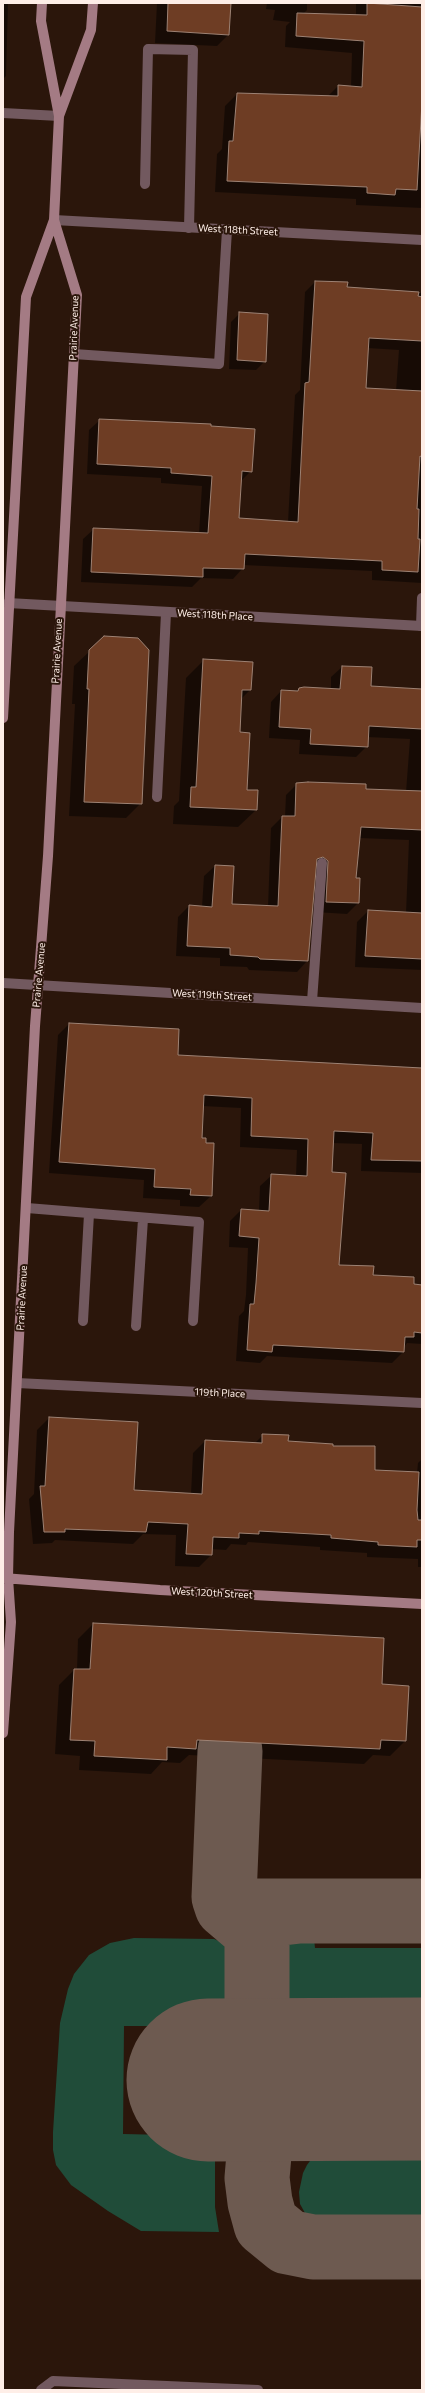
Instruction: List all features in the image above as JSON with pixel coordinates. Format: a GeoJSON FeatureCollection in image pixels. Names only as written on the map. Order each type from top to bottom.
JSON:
{"type":"FeatureCollection","features":[{"type":"Feature","properties":{"kind":"main road","name":"Prairie Avenue"},"geometry":{"type":"LineString","coordinates":[[3,718],[8,603],[26,297],[54,220],[60,116],[41,21],[42,3]]}},
{"type":"Feature","properties":{"kind":"main road","name":"Prairie Avenue"},"geometry":{"type":"LineString","coordinates":[[60,116],[91,30],[92,3]]}},
{"type":"Feature","properties":{"kind":"main road","name":"Prairie Avenue"},"geometry":{"type":"LineString","coordinates":[[3,1733],[11,1622],[5,1578],[27,1208],[35,1026],[48,856],[59,606],[77,296],[54,220]]}},
{"type":"Feature","properties":{"kind":"main road","name":"West 120th Street"},"geometry":{"type":"LineString","coordinates":[[5,1578],[160,1590],[422,1604]]}},
{"type":"Feature","properties":{"kind":"street"},"geometry":{"type":"LineString","coordinates":[[145,184],[148,49],[193,50],[188,228]]}},
{"type":"Feature","properties":{"kind":"street"},"geometry":{"type":"LineString","coordinates":[[3,113],[60,116]]}},
{"type":"Feature","properties":{"kind":"street","name":"West 118th Street"},"geometry":{"type":"LineString","coordinates":[[54,220],[422,240]]}},
{"type":"Feature","properties":{"kind":"street"},"geometry":{"type":"LineString","coordinates":[[74,354],[219,364],[227,230]]}},
{"type":"Feature","properties":{"kind":"street"},"geometry":{"type":"LineString","coordinates":[[421,626],[422,598]]}},
{"type":"Feature","properties":{"kind":"street","name":"West 118th Place"},"geometry":{"type":"LineString","coordinates":[[8,603],[421,626]]}},
{"type":"Feature","properties":{"kind":"street"},"geometry":{"type":"LineString","coordinates":[[157,797],[166,613]]}},
{"type":"Feature","properties":{"kind":"street"},"geometry":{"type":"LineString","coordinates":[[312,1001],[322,863]]}},
{"type":"Feature","properties":{"kind":"street","name":"West 119th Street"},"geometry":{"type":"LineString","coordinates":[[3,983],[422,1008]]}},
{"type":"Feature","properties":{"kind":"street"},"geometry":{"type":"LineString","coordinates":[[27,1208],[143,1219],[199,1222],[193,1321]]}},
{"type":"Feature","properties":{"kind":"street"},"geometry":{"type":"LineString","coordinates":[[83,1321],[88,1214]]}},
{"type":"Feature","properties":{"kind":"street"},"geometry":{"type":"LineString","coordinates":[[136,1326],[143,1219]]}},
{"type":"Feature","properties":{"kind":"street","name":"119th Place"},"geometry":{"type":"LineString","coordinates":[[17,1383],[422,1403]]}},
{"type":"Feature","properties":{"kind":"street"},"geometry":{"type":"LineString","coordinates":[[41,2390],[52,2381],[258,2390]]}},
{"type":"Feature","properties":{"kind":"green space"},"geometry":{"type":"Polygon","coordinates":[[[134,1938],[214,1939],[226,1944],[234,1952],[237,1958],[236,2004],[232,2015],[224,2023],[207,2026],[124,2026],[123,2134],[215,2136],[215,2207],[219,2232],[141,2231],[108,2211],[71,2185],[56,2165],[53,2150],[53,2132],[60,2023],[68,1989],[74,1974],[89,1955],[110,1943],[134,1938]]]}},
{"type":"Feature","properties":{"kind":"green space"},"geometry":{"type":"Polygon","coordinates":[[[314,1938],[315,1948],[422,1948],[422,2011],[304,2011],[303,2026],[293,2026],[288,2023],[278,2012],[275,2003],[275,1963],[277,1956],[285,1944],[293,1940],[314,1938]]]}},
{"type":"Feature","properties":{"kind":"green space"},"geometry":{"type":"Polygon","coordinates":[[[359,2134],[359,2151],[422,2150],[422,2223],[321,2223],[305,2213],[300,2204],[299,2192],[303,2173],[307,2165],[315,2154],[335,2139],[359,2134]]]}},
{"type":"Feature","properties":{"kind":"building"},"geometry":{"type":"Polygon","coordinates":[[[168,3],[231,3],[229,35],[167,31],[168,3]]]}},
{"type":"Feature","properties":{"kind":"building"},"geometry":{"type":"Polygon","coordinates":[[[367,3],[422,7],[422,102],[417,190],[396,189],[395,195],[367,193],[367,187],[227,181],[229,141],[233,141],[237,93],[338,96],[338,85],[362,87],[364,41],[296,36],[297,13],[367,15],[367,3]]]}},
{"type":"Feature","properties":{"kind":"building"},"geometry":{"type":"Polygon","coordinates":[[[315,281],[348,282],[347,287],[419,292],[418,296],[422,297],[422,341],[369,338],[366,388],[422,391],[422,457],[420,456],[417,509],[419,509],[418,539],[420,539],[418,572],[382,570],[382,561],[245,554],[244,569],[203,568],[203,577],[91,572],[93,528],[208,533],[212,476],[171,473],[171,468],[97,464],[99,419],[211,424],[211,426],[255,429],[252,472],[242,471],[239,518],[298,522],[305,383],[309,382],[315,281]]]}},
{"type":"Feature","properties":{"kind":"building"},"geometry":{"type":"Polygon","coordinates":[[[239,312],[268,314],[266,362],[237,360],[239,312]]]}},
{"type":"Feature","properties":{"kind":"building"},"geometry":{"type":"Polygon","coordinates":[[[104,636],[138,638],[149,650],[142,804],[84,802],[89,689],[87,689],[89,650],[104,636]]]}},
{"type":"Feature","properties":{"kind":"building"},"geometry":{"type":"Polygon","coordinates":[[[203,659],[253,662],[251,690],[242,690],[240,732],[250,733],[247,790],[258,790],[257,810],[190,807],[191,787],[196,787],[203,659]]]}},
{"type":"Feature","properties":{"kind":"building"},"geometry":{"type":"Polygon","coordinates":[[[342,666],[372,667],[371,686],[422,689],[422,729],[369,726],[368,747],[310,744],[311,729],[279,727],[281,690],[298,691],[299,688],[304,687],[340,689],[342,666]]]}},
{"type":"Feature","properties":{"kind":"building"},"geometry":{"type":"Polygon","coordinates":[[[296,783],[366,784],[366,789],[422,791],[422,830],[361,827],[356,878],[360,878],[359,903],[326,902],[328,861],[323,857],[317,859],[308,961],[260,959],[258,957],[230,955],[230,948],[187,946],[189,905],[212,907],[215,865],[234,866],[232,904],[278,906],[282,816],[295,816],[296,783]]]}},
{"type":"Feature","properties":{"kind":"building"},"geometry":{"type":"Polygon","coordinates":[[[368,910],[422,913],[422,959],[365,956],[368,910]]]}},
{"type":"Feature","properties":{"kind":"building"},"geometry":{"type":"Polygon","coordinates":[[[69,1023],[179,1029],[178,1055],[422,1068],[422,1161],[371,1160],[373,1133],[334,1131],[332,1172],[346,1173],[339,1265],[374,1266],[373,1275],[414,1277],[414,1284],[422,1285],[422,1333],[414,1332],[414,1337],[405,1337],[404,1352],[273,1345],[272,1352],[247,1350],[250,1304],[254,1304],[259,1238],[239,1236],[241,1209],[269,1211],[271,1174],[307,1176],[308,1139],[251,1136],[252,1098],[204,1095],[202,1138],[206,1138],[206,1143],[214,1143],[212,1196],[190,1195],[191,1189],[154,1187],[155,1169],[59,1162],[69,1023]]]}},
{"type":"Feature","properties":{"kind":"building"},"geometry":{"type":"Polygon","coordinates":[[[49,1417],[138,1422],[134,1490],[202,1494],[205,1440],[262,1443],[262,1434],[289,1435],[288,1441],[333,1444],[333,1446],[375,1446],[375,1470],[419,1472],[417,1510],[418,1520],[422,1520],[422,1540],[417,1540],[417,1547],[378,1545],[378,1542],[331,1538],[331,1535],[259,1531],[259,1534],[239,1533],[239,1538],[213,1537],[212,1555],[186,1554],[188,1524],[148,1522],[146,1532],[65,1529],[65,1532],[44,1532],[40,1486],[45,1486],[49,1417]]]}},
{"type":"Feature","properties":{"kind":"building"},"geometry":{"type":"Polygon","coordinates":[[[93,1623],[384,1638],[382,1684],[409,1686],[406,1741],[381,1740],[380,1749],[197,1740],[196,1749],[167,1747],[167,1760],[94,1756],[95,1741],[70,1740],[74,1669],[90,1669],[93,1623]]]}},
{"type":"Feature","properties":{"kind":"taxiway"},"geometry":{"type":"LineString","coordinates":[[230,1751],[224,1897],[227,1906],[254,1929]]}},
{"type":"Feature","properties":{"kind":"taxiway"},"geometry":{"type":"LineString","coordinates":[[224,1897],[235,1908],[247,1911],[422,1911]]}},
{"type":"Feature","properties":{"kind":"taxiway"},"geometry":{"type":"LineString","coordinates":[[299,1911],[282,1913],[270,1917],[261,1927],[257,1940],[257,2029],[262,2046],[274,2062],[293,2072],[343,2079],[312,2088],[291,2099],[272,2118],[260,2143],[257,2178],[260,2202],[266,2224],[288,2242],[313,2247],[422,2247]]}},
{"type":"Feature","properties":{"kind":"runway"},"geometry":{"type":"LineString","coordinates":[[208,2080],[422,2079]]}}]}
